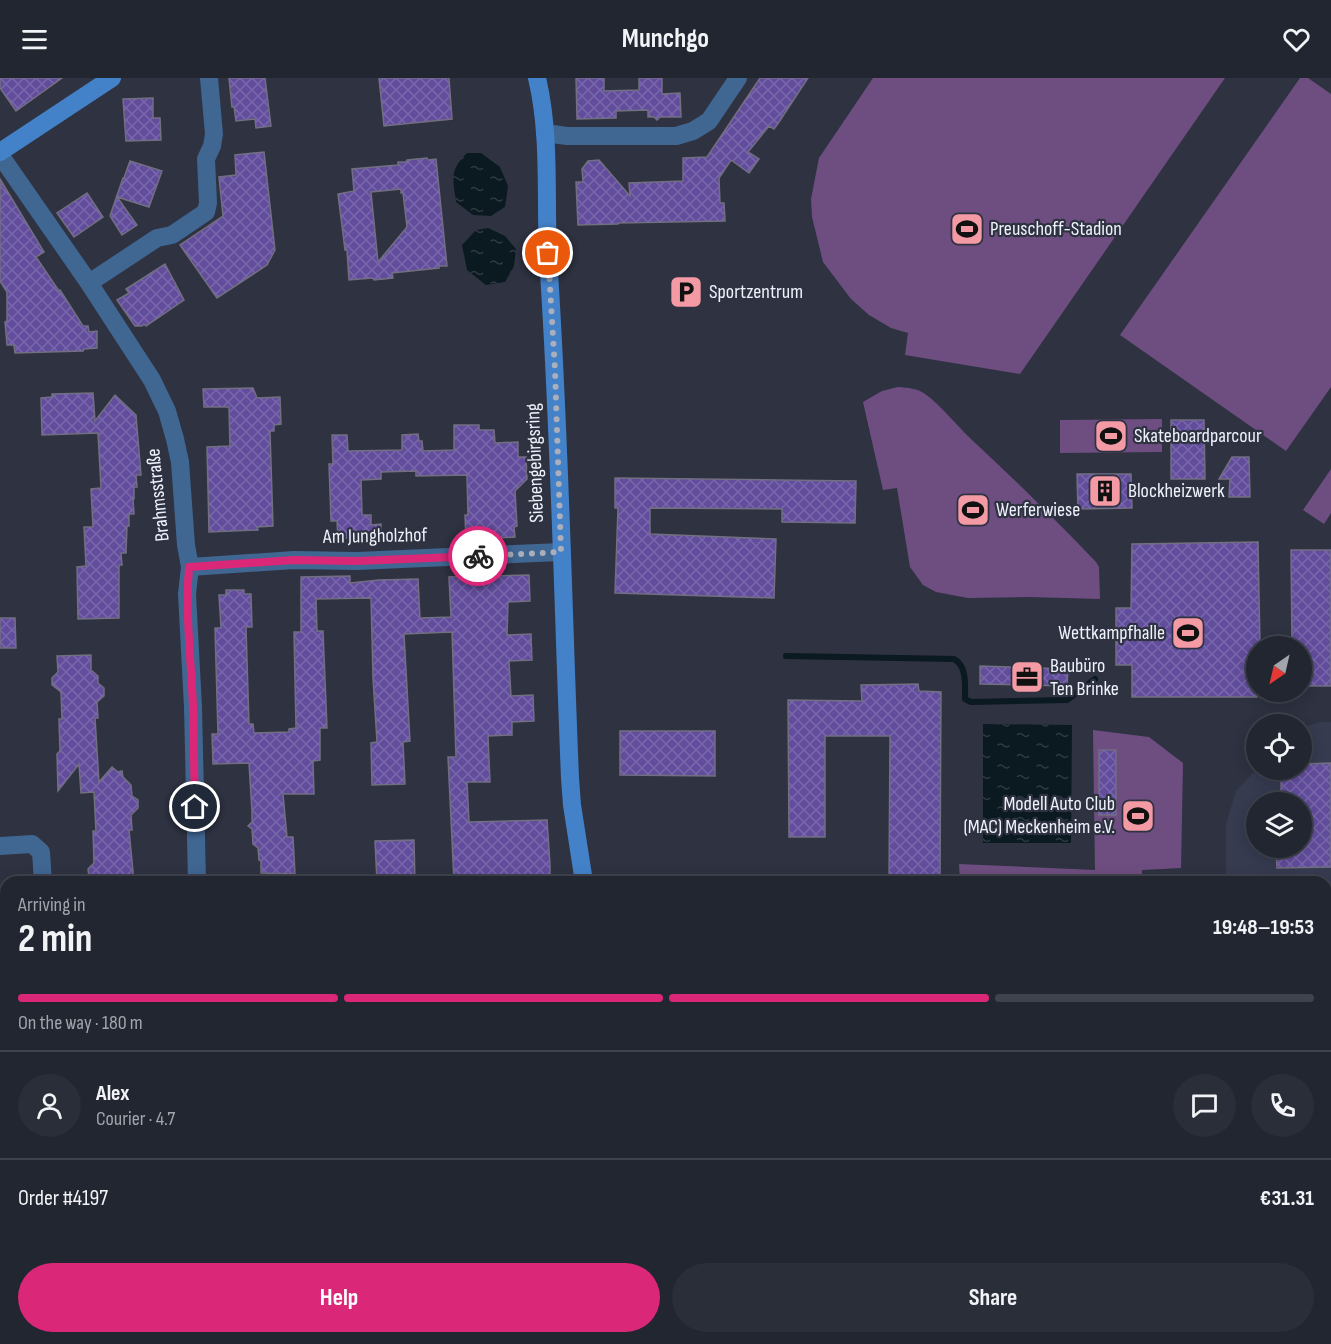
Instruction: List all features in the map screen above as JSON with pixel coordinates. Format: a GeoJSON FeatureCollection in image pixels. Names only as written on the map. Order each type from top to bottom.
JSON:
{"type":"FeatureCollection","features":[{"type":"Feature","properties":{"kind":"street"},"geometry":{"type":"LineString","coordinates":[[0,153],[112,78]]}},
{"type":"Feature","properties":{"kind":"street"},"geometry":{"type":"LineString","coordinates":[[89,284],[157,238],[172,234],[206,212],[208,203],[206,159],[214,134],[209,78]]}},
{"type":"Feature","properties":{"kind":"street","name":"Siebengebirgsring"},"geometry":{"type":"LineString","coordinates":[[537,78],[545,134],[570,778],[583,876]]}},
{"type":"Feature","properties":{"kind":"street"},"geometry":{"type":"LineString","coordinates":[[545,134],[676,136],[693,131],[709,121],[738,78]]}},
{"type":"Feature","properties":{"kind":"street","name":"Brahmsstraße"},"geometry":{"type":"LineString","coordinates":[[0,153],[152,380],[167,411],[175,439],[180,462],[189,567],[187,604],[193,707],[197,876]]}},
{"type":"Feature","properties":{"kind":"street","name":"Am Jungholzhof"},"geometry":{"type":"LineString","coordinates":[[189,567],[294,560],[357,561],[561,552]]}},
{"type":"Feature","properties":{"kind":"street"},"geometry":{"type":"LineString","coordinates":[[0,846],[32,844],[41,852],[43,876]]}},
{"type":"Feature","properties":{"kind":"shaded area","name":"Preuschoff-Stadion"},"geometry":{"type":"Polygon","coordinates":[[[873,78],[1225,78],[1020,374],[905,355],[908,333],[891,328],[869,315],[851,299],[823,262],[812,217],[811,199],[819,158],[873,78]]]}},
{"type":"Feature","properties":{"kind":"shaded area"},"geometry":{"type":"Polygon","coordinates":[[[1300,78],[1308,78],[1331,94],[1331,387],[1286,451],[1120,335],[1300,78]]]}},
{"type":"Feature","properties":{"kind":"shaded area","name":"Werferwiese"},"geometry":{"type":"Polygon","coordinates":[[[898,387],[919,391],[937,404],[1096,562],[1099,567],[1100,599],[968,598],[936,592],[923,585],[910,567],[897,488],[883,490],[863,402],[882,391],[898,387]]]}},
{"type":"Feature","properties":{"kind":"shaded area","name":"Skateboardparcour"},"geometry":{"type":"Polygon","coordinates":[[[1162,419],[1162,452],[1060,453],[1060,420],[1162,419]]]}},
{"type":"Feature","properties":{"kind":"shaded area"},"geometry":{"type":"Polygon","coordinates":[[[1331,469],[1331,513],[1324,524],[1303,510],[1331,469]]]}},
{"type":"Feature","properties":{"kind":"shaded area"},"geometry":{"type":"Polygon","coordinates":[[[1331,722],[1331,876],[1226,876],[1226,824],[1236,791],[1246,780],[1312,780],[1312,724],[1331,722]]]}},
{"type":"Feature","properties":{"kind":"shaded area","name":"Modell Auto Club (MAC) Meckenheim e.V."},"geometry":{"type":"Polygon","coordinates":[[[1093,730],[1149,737],[1183,763],[1181,868],[1142,870],[1142,876],[960,876],[959,864],[1095,870],[1093,730]]]}},
{"type":"Feature","properties":{"kind":"water"},"geometry":{"type":"Polygon","coordinates":[[[467,153],[481,153],[500,167],[508,186],[505,207],[491,216],[473,215],[456,202],[453,181],[455,170],[467,153]]]}},
{"type":"Feature","properties":{"kind":"water"},"geometry":{"type":"Polygon","coordinates":[[[488,228],[505,236],[516,249],[514,266],[505,282],[486,285],[467,270],[462,245],[476,230],[488,228]]]}},
{"type":"Feature","properties":{"kind":"water"},"geometry":{"type":"Polygon","coordinates":[[[983,724],[1072,725],[1071,843],[983,843],[983,724]]]}},
{"type":"Feature","properties":{"kind":"building"},"geometry":{"type":"Polygon","coordinates":[[[0,78],[62,78],[16,111],[0,88],[0,78]]]}},
{"type":"Feature","properties":{"kind":"building"},"geometry":{"type":"Polygon","coordinates":[[[229,78],[265,78],[271,126],[256,128],[255,119],[236,121],[229,78]]]}},
{"type":"Feature","properties":{"kind":"building"},"geometry":{"type":"Polygon","coordinates":[[[379,78],[449,78],[452,119],[384,126],[379,78]]]}},
{"type":"Feature","properties":{"kind":"building"},"geometry":{"type":"Polygon","coordinates":[[[576,78],[604,78],[604,91],[639,90],[639,78],[662,78],[662,94],[680,93],[681,117],[660,117],[657,120],[654,117],[648,117],[648,110],[616,111],[616,118],[577,119],[576,78]]]}},
{"type":"Feature","properties":{"kind":"building"},"geometry":{"type":"Polygon","coordinates":[[[760,78],[808,78],[774,129],[769,126],[748,152],[759,159],[749,173],[731,160],[719,178],[720,203],[724,203],[725,221],[578,225],[576,182],[583,182],[582,169],[588,161],[599,160],[630,196],[629,183],[683,181],[683,158],[707,157],[760,78]]]}},
{"type":"Feature","properties":{"kind":"building"},"geometry":{"type":"Polygon","coordinates":[[[153,98],[153,118],[160,118],[161,140],[126,141],[123,99],[153,98]]]}},
{"type":"Feature","properties":{"kind":"building"},"geometry":{"type":"Polygon","coordinates":[[[264,152],[275,250],[267,265],[217,298],[180,245],[223,216],[219,177],[236,175],[235,155],[264,152]]]}},
{"type":"Feature","properties":{"kind":"building"},"geometry":{"type":"Polygon","coordinates":[[[436,159],[447,266],[392,273],[393,278],[349,280],[347,250],[345,250],[338,194],[354,191],[352,169],[398,165],[398,162],[436,159]],[[401,189],[371,192],[378,262],[407,227],[403,193],[401,189]]]}},
{"type":"Feature","properties":{"kind":"building"},"geometry":{"type":"Polygon","coordinates":[[[130,161],[162,171],[149,207],[117,197],[137,225],[122,235],[110,216],[130,161]]]}},
{"type":"Feature","properties":{"kind":"building"},"geometry":{"type":"Polygon","coordinates":[[[0,179],[44,252],[36,257],[83,326],[88,326],[89,332],[97,331],[97,348],[83,351],[15,353],[14,345],[7,345],[5,322],[7,321],[7,292],[0,281],[0,179]]]}},
{"type":"Feature","properties":{"kind":"building"},"geometry":{"type":"Polygon","coordinates":[[[87,193],[103,217],[74,237],[57,213],[87,193]]]}},
{"type":"Feature","properties":{"kind":"building"},"geometry":{"type":"Polygon","coordinates":[[[165,264],[184,300],[146,326],[144,324],[135,326],[117,300],[129,293],[126,289],[165,264]]]}},
{"type":"Feature","properties":{"kind":"building"},"geometry":{"type":"Polygon","coordinates":[[[253,388],[257,398],[280,397],[281,424],[274,425],[274,431],[270,431],[273,526],[257,527],[258,530],[209,532],[207,447],[230,446],[229,407],[204,407],[203,389],[253,388]]]}},
{"type":"Feature","properties":{"kind":"building"},"geometry":{"type":"Polygon","coordinates":[[[93,393],[95,421],[115,395],[136,415],[141,475],[136,475],[134,514],[129,514],[126,553],[121,553],[122,565],[119,565],[119,618],[78,619],[77,567],[86,566],[84,527],[93,527],[91,489],[101,488],[98,433],[42,435],[41,398],[52,397],[52,394],[93,393]]]}},
{"type":"Feature","properties":{"kind":"building"},"geometry":{"type":"Polygon","coordinates":[[[1171,420],[1204,420],[1205,479],[1171,479],[1171,420]]]}},
{"type":"Feature","properties":{"kind":"building"},"geometry":{"type":"Polygon","coordinates":[[[454,425],[479,425],[479,430],[494,430],[495,443],[518,442],[518,457],[526,457],[527,479],[515,491],[517,526],[514,527],[515,537],[466,540],[467,475],[416,476],[416,471],[381,472],[381,479],[361,480],[362,515],[371,515],[371,525],[381,524],[381,539],[353,541],[349,538],[338,539],[337,521],[331,521],[329,464],[333,464],[332,435],[347,435],[348,451],[402,450],[402,435],[418,434],[419,441],[422,441],[423,451],[454,450],[454,425]]]}},
{"type":"Feature","properties":{"kind":"building"},"geometry":{"type":"Polygon","coordinates":[[[1232,457],[1249,457],[1250,497],[1229,497],[1230,479],[1219,479],[1232,457]]]}},
{"type":"Feature","properties":{"kind":"building","name":"Blockheizwerk"},"geometry":{"type":"Polygon","coordinates":[[[1077,474],[1131,474],[1132,508],[1078,509],[1077,474]]]}},
{"type":"Feature","properties":{"kind":"building"},"geometry":{"type":"Polygon","coordinates":[[[615,478],[856,481],[855,523],[782,522],[782,509],[650,508],[650,534],[776,539],[774,598],[615,593],[618,508],[615,508],[615,478]]]}},
{"type":"Feature","properties":{"kind":"building","name":"Wettkampfhalle"},"geometry":{"type":"Polygon","coordinates":[[[1258,542],[1260,636],[1246,636],[1246,697],[1132,697],[1132,665],[1116,665],[1116,608],[1131,608],[1132,544],[1258,542]]]}},
{"type":"Feature","properties":{"kind":"building"},"geometry":{"type":"Polygon","coordinates":[[[1291,550],[1331,550],[1331,686],[1312,686],[1312,636],[1292,636],[1291,550]]]}},
{"type":"Feature","properties":{"kind":"building"},"geometry":{"type":"Polygon","coordinates":[[[529,575],[530,601],[508,602],[507,635],[531,634],[532,660],[509,661],[511,696],[533,695],[534,721],[512,722],[512,735],[488,736],[490,782],[467,782],[469,822],[547,820],[550,876],[454,876],[448,757],[456,757],[452,632],[404,634],[410,741],[403,742],[405,784],[372,785],[371,743],[377,742],[371,598],[316,599],[317,631],[323,631],[327,728],[320,728],[320,760],[313,761],[314,794],[283,794],[287,837],[293,837],[295,874],[261,873],[258,848],[253,844],[252,829],[248,826],[252,822],[249,763],[213,764],[212,734],[218,734],[215,628],[221,628],[219,595],[226,595],[226,590],[244,590],[244,594],[251,594],[252,627],[246,627],[249,724],[253,724],[254,733],[289,732],[289,729],[296,728],[294,632],[301,632],[301,577],[350,576],[350,583],[418,579],[420,618],[451,617],[449,577],[529,575]]]}},
{"type":"Feature","properties":{"kind":"building"},"geometry":{"type":"Polygon","coordinates":[[[0,618],[15,618],[16,648],[0,648],[0,618]]]}},
{"type":"Feature","properties":{"kind":"building"},"geometry":{"type":"Polygon","coordinates":[[[91,655],[91,670],[98,676],[98,683],[104,688],[104,696],[97,702],[98,718],[95,718],[99,782],[112,767],[118,772],[122,771],[123,777],[131,785],[132,796],[138,800],[138,808],[131,815],[132,830],[129,830],[133,876],[89,876],[88,869],[94,863],[93,831],[96,831],[94,792],[81,793],[79,764],[58,791],[57,754],[60,751],[61,692],[52,685],[52,678],[58,672],[57,656],[91,655]]]}},
{"type":"Feature","properties":{"kind":"building"},"geometry":{"type":"Polygon","coordinates":[[[980,666],[1068,669],[1067,686],[980,684],[980,666]]]}},
{"type":"Feature","properties":{"kind":"building"},"geometry":{"type":"Polygon","coordinates":[[[918,684],[919,691],[941,692],[940,876],[889,876],[890,736],[825,736],[825,837],[789,837],[788,700],[862,701],[861,685],[918,684]]]}},
{"type":"Feature","properties":{"kind":"building"},"geometry":{"type":"Polygon","coordinates":[[[620,731],[715,731],[715,776],[620,775],[620,731]]]}},
{"type":"Feature","properties":{"kind":"building"},"geometry":{"type":"Polygon","coordinates":[[[1099,750],[1116,750],[1116,815],[1099,815],[1099,750]]]}},
{"type":"Feature","properties":{"kind":"building"},"geometry":{"type":"Polygon","coordinates":[[[1331,763],[1331,867],[1277,868],[1276,858],[1312,858],[1312,792],[1281,792],[1281,780],[1312,780],[1312,764],[1331,763]]]}},
{"type":"Feature","properties":{"kind":"building"},"geometry":{"type":"Polygon","coordinates":[[[414,840],[415,876],[377,876],[375,841],[414,840]]]}},
{"type":"Feature","properties":{"kind":"waterway"},"geometry":{"type":"LineString","coordinates":[[786,656],[954,659],[963,671],[965,699],[971,702],[1067,700],[1095,679]]}},
{"type":"Feature","properties":{"kind":"way so far"},"geometry":{"type":"LineString","coordinates":[[478,556],[561,552],[555,370],[548,253]]}},
{"type":"Feature","properties":{"kind":"place","name":"Preuschoff-Stadion"},"geometry":{"type":"Point","coordinates":[967,229]}},
{"type":"Feature","properties":{"kind":"place","name":"Sportzentrum"},"geometry":{"type":"Point","coordinates":[686,292]}},
{"type":"Feature","properties":{"kind":"place","name":"Skateboardparcour"},"geometry":{"type":"Point","coordinates":[1111,436]}},
{"type":"Feature","properties":{"kind":"place","name":"Blockheizwerk"},"geometry":{"type":"Point","coordinates":[1105,491]}},
{"type":"Feature","properties":{"kind":"place","name":"Werferwiese"},"geometry":{"type":"Point","coordinates":[973,510]}},
{"type":"Feature","properties":{"kind":"place","name":"Wettkampfhalle"},"geometry":{"type":"Point","coordinates":[1188,633]}},
{"type":"Feature","properties":{"kind":"place","name":"Baubüro Ten Brinke"},"geometry":{"type":"Point","coordinates":[1027,677]}},
{"type":"Feature","properties":{"kind":"place","name":"Modell Auto Club (MAC) Meckenheim e.V."},"geometry":{"type":"Point","coordinates":[1138,816]}},
{"type":"Feature","properties":{"kind":"route"},"geometry":{"type":"LineString","coordinates":[[195,807],[187,594],[189,567],[294,560],[357,561],[478,556]]}}]}
